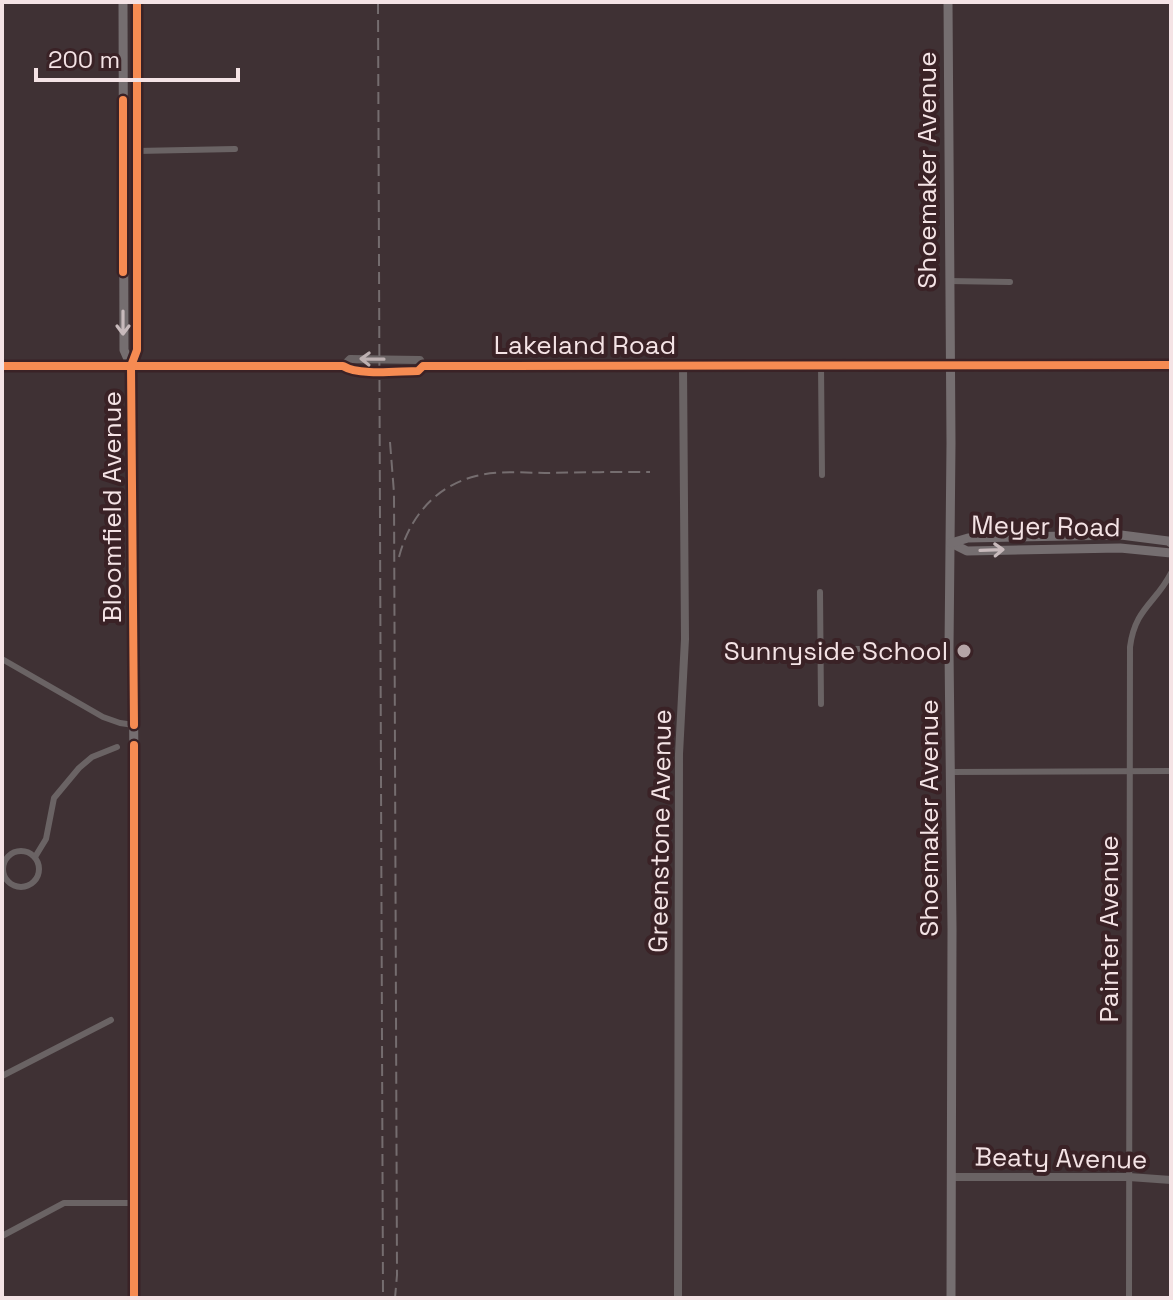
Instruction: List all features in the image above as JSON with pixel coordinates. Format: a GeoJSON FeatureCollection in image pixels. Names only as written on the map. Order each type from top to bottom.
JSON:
{"type":"FeatureCollection","features":[{"type":"Feature","properties":{"kind":"main road","name":"Bloomfield Avenue"},"geometry":{"type":"LineString","coordinates":[[123,2],[124,350],[131,366]]}},
{"type":"Feature","properties":{"kind":"main road","name":"Bloomfield Avenue"},"geometry":{"type":"LineString","coordinates":[[134,1298],[131,366],[137,350],[137,2]]}},
{"type":"Feature","properties":{"kind":"main road","name":"Shoemaker Avenue"},"geometry":{"type":"LineString","coordinates":[[948,2],[951,1298]]}},
{"type":"Feature","properties":{"kind":"main road"},"geometry":{"type":"LineString","coordinates":[[123,151],[137,151]]}},
{"type":"Feature","properties":{"kind":"main road"},"geometry":{"type":"LineString","coordinates":[[1087,548],[1088,535]]}},
{"type":"Feature","properties":{"kind":"main road","name":"Meyer Road"},"geometry":{"type":"LineString","coordinates":[[951,543],[968,538],[1088,535],[1121,535],[1171,543]]}},
{"type":"Feature","properties":{"kind":"main road","name":"Meyer Road"},"geometry":{"type":"LineString","coordinates":[[951,543],[967,551],[1120,548],[1171,553]]}},
{"type":"Feature","properties":{"kind":"street"},"geometry":{"type":"LineString","coordinates":[[137,151],[235,149]]}},
{"type":"Feature","properties":{"kind":"street"},"geometry":{"type":"LineString","coordinates":[[949,281],[1010,282]]}},
{"type":"Feature","properties":{"kind":"street","name":"Lakeland Road"},"geometry":{"type":"LineString","coordinates":[[2,366],[343,366],[350,359],[420,360],[423,366],[1171,365]]}},
{"type":"Feature","properties":{"kind":"street","name":"Greenstone Avenue"},"geometry":{"type":"LineString","coordinates":[[678,1298],[679,754],[685,639],[683,365]]}},
{"type":"Feature","properties":{"kind":"street"},"geometry":{"type":"LineString","coordinates":[[821,365],[822,475]]}},
{"type":"Feature","properties":{"kind":"street","name":"Painter Avenue"},"geometry":{"type":"LineString","coordinates":[[1129,1298],[1129,685],[1132,637],[1137,620],[1171,573]]}},
{"type":"Feature","properties":{"kind":"street"},"geometry":{"type":"LineString","coordinates":[[820,592],[821,704]]}},
{"type":"Feature","properties":{"kind":"street"},"geometry":{"type":"LineString","coordinates":[[820,649],[949,649]]}},
{"type":"Feature","properties":{"kind":"street"},"geometry":{"type":"LineString","coordinates":[[2,659],[103,717],[134,725]]}},
{"type":"Feature","properties":{"kind":"street"},"geometry":{"type":"LineString","coordinates":[[35,857],[46,839],[54,798],[92,757],[117,747]]}},
{"type":"Feature","properties":{"kind":"street"},"geometry":{"type":"LineString","coordinates":[[949,772],[1171,771]]}},
{"type":"Feature","properties":{"kind":"street"},"geometry":{"type":"LineString","coordinates":[[25,851],[35,857],[40,869],[32,885],[19,888],[8,882],[3,870],[9,855],[25,851]]}},
{"type":"Feature","properties":{"kind":"street"},"geometry":{"type":"LineString","coordinates":[[2,1076],[111,1020]]}},
{"type":"Feature","properties":{"kind":"street","name":"Beaty Avenue"},"geometry":{"type":"LineString","coordinates":[[951,1177],[1129,1177],[1171,1180]]}},
{"type":"Feature","properties":{"kind":"street"},"geometry":{"type":"LineString","coordinates":[[2,1236],[64,1203],[134,1203]]}},
{"type":"Feature","properties":{"kind":"railway"},"geometry":{"type":"LineString","coordinates":[[378,2],[383,1298]]}},
{"type":"Feature","properties":{"kind":"railway"},"geometry":{"type":"LineString","coordinates":[[390,442],[394,493],[395,1298]]}},
{"type":"Feature","properties":{"kind":"railway"},"geometry":{"type":"LineString","coordinates":[[399,557],[417,517],[436,496],[461,481],[503,472],[650,472]]}},
{"type":"Feature","properties":{"kind":"cycle path"},"geometry":{"type":"LineString","coordinates":[[134,725],[131,366],[137,350],[137,2]]}},
{"type":"Feature","properties":{"kind":"cycle path"},"geometry":{"type":"LineString","coordinates":[[123,100],[123,272]]}},
{"type":"Feature","properties":{"kind":"cycle path"},"geometry":{"type":"LineString","coordinates":[[2,366],[343,366],[379,372],[418,371],[423,366],[1171,365]]}},
{"type":"Feature","properties":{"kind":"cycle path"},"geometry":{"type":"LineString","coordinates":[[134,745],[134,1298]]}},
{"type":"Feature","properties":{"kind":"place","name":"Sunnyside School"},"geometry":{"type":"Point","coordinates":[964,651]}}]}
